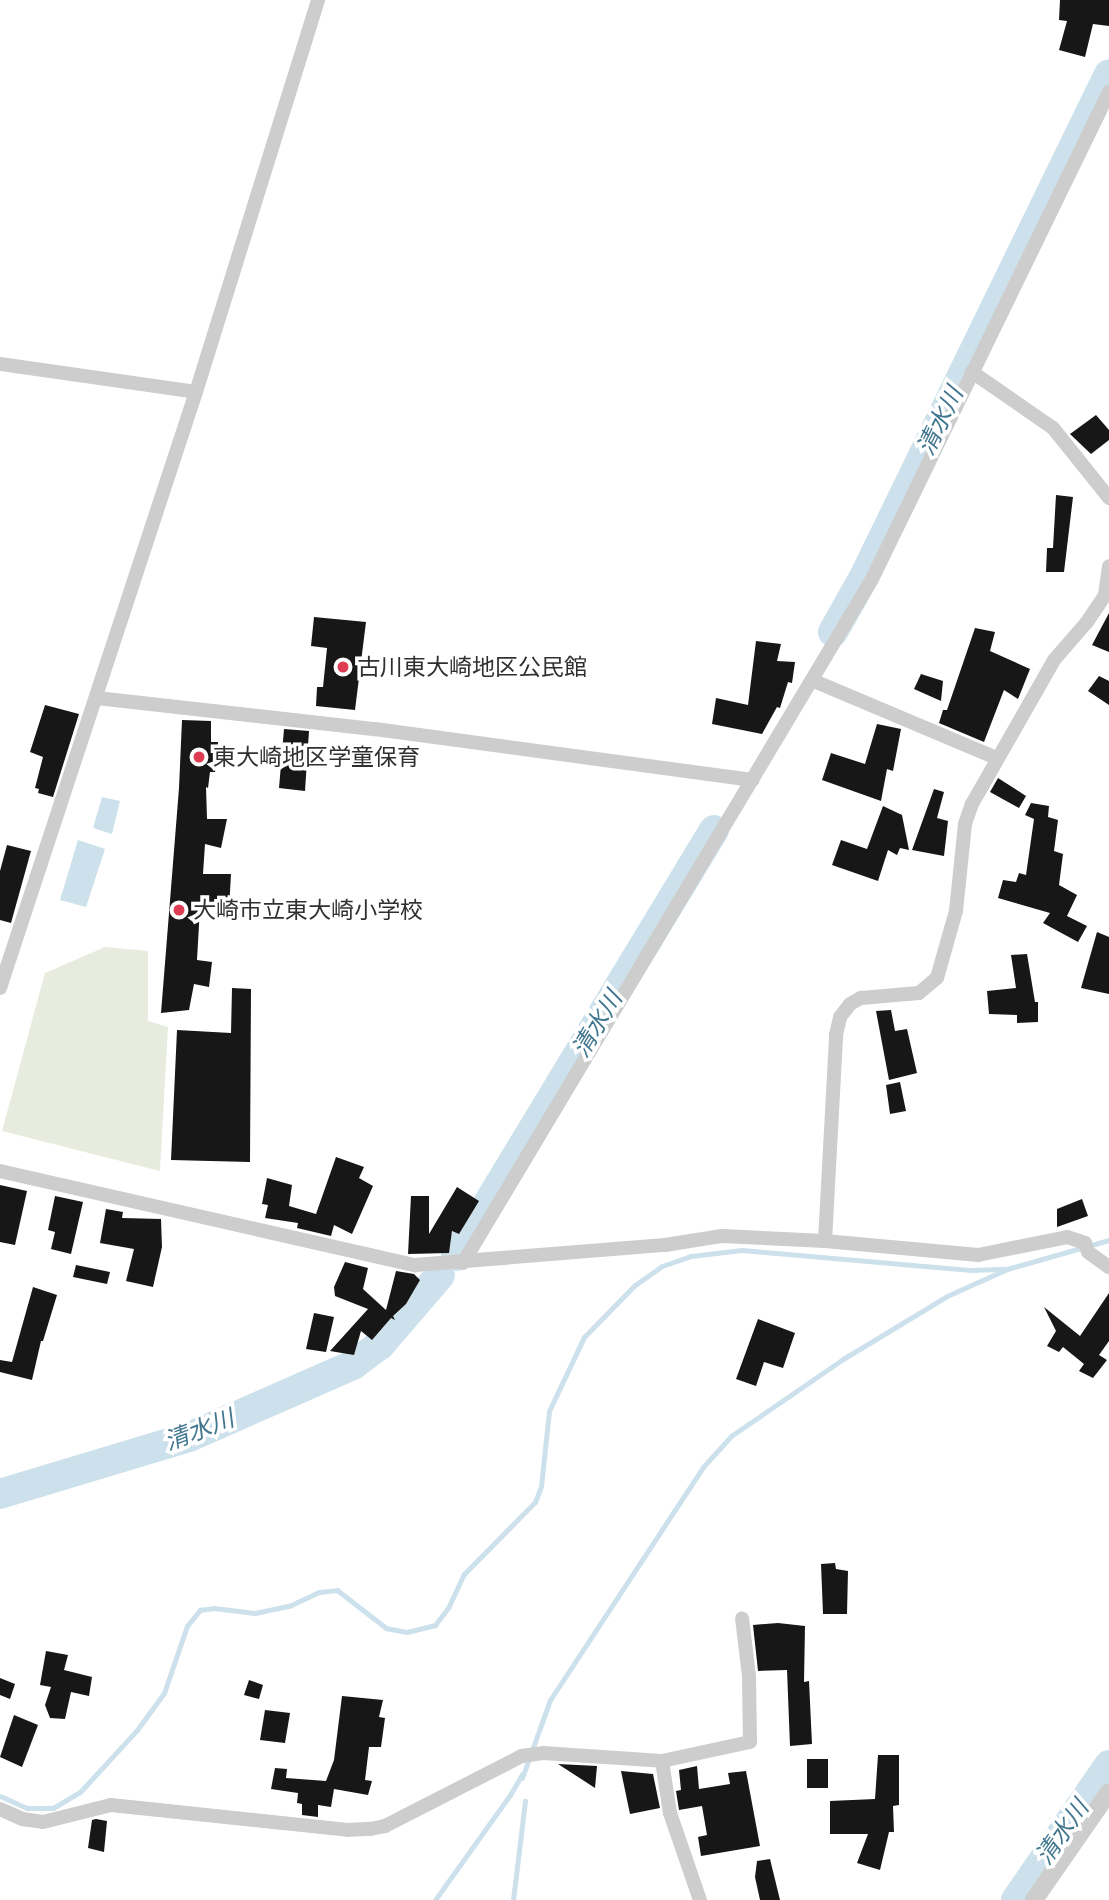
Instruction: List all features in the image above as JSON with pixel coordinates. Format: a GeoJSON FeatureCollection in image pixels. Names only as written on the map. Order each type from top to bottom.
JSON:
{"type":"FeatureCollection","features":[{"type":"Feature","properties":{"kind":"street"},"geometry":{"type":"LineString","coordinates":[[0,988],[97,698],[318,0]]}},
{"type":"Feature","properties":{"kind":"street"},"geometry":{"type":"LineString","coordinates":[[463,1263],[814,681],[872,579],[1109,92]]}},
{"type":"Feature","properties":{"kind":"street"},"geometry":{"type":"LineString","coordinates":[[0,364],[195,392]]}},
{"type":"Feature","properties":{"kind":"street"},"geometry":{"type":"LineString","coordinates":[[972,372],[1053,428],[1109,498]]}},
{"type":"Feature","properties":{"kind":"street"},"geometry":{"type":"LineString","coordinates":[[825,1241],[836,1035],[841,1017],[850,1004],[861,998],[919,993],[937,978],[956,911],[965,824],[996,758],[1054,660],[1087,622],[1105,596],[1109,566]]}},
{"type":"Feature","properties":{"kind":"street"},"geometry":{"type":"LineString","coordinates":[[814,681],[996,758]]}},
{"type":"Feature","properties":{"kind":"street"},"geometry":{"type":"LineString","coordinates":[[97,698],[375,729],[753,780]]}},
{"type":"Feature","properties":{"kind":"street"},"geometry":{"type":"LineString","coordinates":[[0,1171],[415,1265],[666,1245],[722,1236],[825,1241],[978,1255],[1067,1237],[1086,1247],[1109,1267]]}},
{"type":"Feature","properties":{"kind":"street"},"geometry":{"type":"LineString","coordinates":[[0,1810],[22,1819],[43,1822],[111,1805],[348,1830],[370,1829],[385,1826],[529,1755],[662,1761],[750,1742],[749,1676],[742,1618]]}},
{"type":"Feature","properties":{"kind":"street"},"geometry":{"type":"LineString","coordinates":[[662,1761],[670,1813],[700,1900]]}},
{"type":"Feature","properties":{"kind":"street"},"geometry":{"type":"LineString","coordinates":[[1034,1900],[1109,1792]]}},
{"type":"Feature","properties":{"kind":"shaded area"},"geometry":{"type":"Polygon","coordinates":[[[105,947],[148,951],[148,1021],[168,1027],[160,1171],[2,1131],[45,973],[105,947]]]}},
{"type":"Feature","properties":{"kind":"water"},"geometry":{"type":"Polygon","coordinates":[[[102,797],[120,801],[112,834],[93,828],[102,797]]]}},
{"type":"Feature","properties":{"kind":"water"},"geometry":{"type":"Polygon","coordinates":[[[78,840],[105,849],[86,907],[60,900],[78,840]]]}},
{"type":"Feature","properties":{"kind":"building"},"geometry":{"type":"Polygon","coordinates":[[[1060,0],[1109,0],[1109,26],[1093,24],[1085,57],[1059,50],[1067,21],[1059,20],[1060,0]]]}},
{"type":"Feature","properties":{"kind":"building"},"geometry":{"type":"Polygon","coordinates":[[[1096,415],[1109,430],[1109,440],[1091,454],[1070,434],[1096,415]]]}},
{"type":"Feature","properties":{"kind":"building"},"geometry":{"type":"Polygon","coordinates":[[[1056,495],[1073,497],[1064,572],[1046,572],[1047,548],[1053,548],[1056,495]]]}},
{"type":"Feature","properties":{"kind":"building"},"geometry":{"type":"Polygon","coordinates":[[[1109,613],[1109,652],[1092,645],[1109,613]]]}},
{"type":"Feature","properties":{"kind":"building","name":"古川東大崎地区公民館"},"geometry":{"type":"Polygon","coordinates":[[[314,617],[366,622],[355,710],[316,706],[317,687],[323,687],[327,648],[311,646],[314,617]]]}},
{"type":"Feature","properties":{"kind":"building"},"geometry":{"type":"Polygon","coordinates":[[[975,628],[995,632],[990,651],[1030,669],[1018,699],[1004,690],[984,742],[939,723],[943,710],[947,710],[975,628]]]}},
{"type":"Feature","properties":{"kind":"building"},"geometry":{"type":"Polygon","coordinates":[[[756,641],[781,644],[777,661],[795,662],[792,683],[788,682],[780,708],[777,707],[762,734],[712,724],[716,698],[748,705],[756,641]]]}},
{"type":"Feature","properties":{"kind":"building"},"geometry":{"type":"Polygon","coordinates":[[[921,674],[943,681],[941,701],[914,689],[921,674]]]}},
{"type":"Feature","properties":{"kind":"building"},"geometry":{"type":"Polygon","coordinates":[[[1099,676],[1109,681],[1109,705],[1088,691],[1099,676]]]}},
{"type":"Feature","properties":{"kind":"building"},"geometry":{"type":"Polygon","coordinates":[[[45,705],[79,714],[53,797],[38,793],[39,789],[35,788],[43,757],[30,752],[45,705]]]}},
{"type":"Feature","properties":{"kind":"building"},"geometry":{"type":"Polygon","coordinates":[[[182,720],[211,721],[211,742],[218,742],[215,772],[210,772],[208,788],[206,787],[207,819],[227,819],[221,848],[205,844],[203,874],[231,874],[229,909],[200,907],[197,960],[212,962],[209,987],[194,984],[189,1010],[161,1013],[179,788],[182,720]]]}},
{"type":"Feature","properties":{"kind":"building"},"geometry":{"type":"Polygon","coordinates":[[[877,724],[901,729],[893,771],[887,769],[881,801],[822,780],[831,753],[865,764],[877,724]]]}},
{"type":"Feature","properties":{"kind":"building"},"geometry":{"type":"Polygon","coordinates":[[[284,729],[309,731],[305,791],[279,788],[284,729]]]}},
{"type":"Feature","properties":{"kind":"building"},"geometry":{"type":"Polygon","coordinates":[[[998,778],[1026,796],[1019,808],[990,792],[998,778]]]}},
{"type":"Feature","properties":{"kind":"building"},"geometry":{"type":"Polygon","coordinates":[[[934,789],[944,792],[937,818],[948,821],[944,856],[912,850],[934,789]]]}},
{"type":"Feature","properties":{"kind":"building"},"geometry":{"type":"Polygon","coordinates":[[[1031,803],[1049,806],[1048,817],[1058,820],[1054,851],[1063,854],[1059,885],[1077,895],[1067,916],[1087,926],[1078,942],[1043,923],[1050,913],[998,898],[1003,880],[1016,882],[1019,873],[1026,875],[1034,819],[1025,815],[1031,803]]]}},
{"type":"Feature","properties":{"kind":"building"},"geometry":{"type":"Polygon","coordinates":[[[883,806],[902,815],[909,850],[900,848],[897,855],[888,850],[878,881],[832,865],[841,840],[867,849],[883,806]]]}},
{"type":"Feature","properties":{"kind":"building"},"geometry":{"type":"Polygon","coordinates":[[[7,845],[31,851],[11,923],[0,920],[0,871],[7,845]]]}},
{"type":"Feature","properties":{"kind":"building"},"geometry":{"type":"Polygon","coordinates":[[[1097,932],[1109,937],[1109,994],[1081,988],[1097,932]]]}},
{"type":"Feature","properties":{"kind":"building"},"geometry":{"type":"Polygon","coordinates":[[[1027,954],[1035,1002],[1038,1002],[1038,1022],[1017,1023],[1017,1015],[989,1014],[987,991],[1016,988],[1011,955],[1027,954]]]}},
{"type":"Feature","properties":{"kind":"building"},"geometry":{"type":"Polygon","coordinates":[[[232,988],[251,989],[250,1162],[171,1160],[177,1030],[231,1033],[232,988]]]}},
{"type":"Feature","properties":{"kind":"building"},"geometry":{"type":"Polygon","coordinates":[[[891,1010],[895,1031],[907,1029],[917,1073],[889,1080],[876,1011],[891,1010]]]}},
{"type":"Feature","properties":{"kind":"building"},"geometry":{"type":"Polygon","coordinates":[[[900,1082],[906,1111],[890,1114],[886,1085],[900,1082]]]}},
{"type":"Feature","properties":{"kind":"building"},"geometry":{"type":"Polygon","coordinates":[[[336,1157],[364,1167],[359,1178],[373,1186],[352,1234],[334,1225],[331,1236],[297,1228],[298,1223],[265,1218],[268,1205],[262,1204],[267,1178],[292,1185],[289,1206],[316,1214],[336,1157]]]}},
{"type":"Feature","properties":{"kind":"building"},"geometry":{"type":"Polygon","coordinates":[[[0,1185],[27,1191],[15,1245],[0,1242],[0,1185]]]}},
{"type":"Feature","properties":{"kind":"building"},"geometry":{"type":"Polygon","coordinates":[[[457,1187],[479,1201],[459,1234],[452,1231],[449,1253],[408,1254],[411,1196],[429,1196],[429,1234],[457,1187]]]}},
{"type":"Feature","properties":{"kind":"building"},"geometry":{"type":"Polygon","coordinates":[[[55,1196],[83,1202],[71,1254],[51,1249],[55,1232],[48,1230],[55,1196]]]}},
{"type":"Feature","properties":{"kind":"building"},"geometry":{"type":"Polygon","coordinates":[[[1082,1199],[1088,1216],[1057,1227],[1057,1209],[1082,1199]]]}},
{"type":"Feature","properties":{"kind":"building"},"geometry":{"type":"Polygon","coordinates":[[[106,1209],[123,1212],[122,1218],[161,1219],[162,1247],[153,1287],[126,1281],[134,1249],[100,1243],[106,1209]]]}},
{"type":"Feature","properties":{"kind":"building"},"geometry":{"type":"Polygon","coordinates":[[[345,1262],[368,1268],[363,1289],[386,1310],[396,1271],[414,1274],[420,1280],[406,1304],[393,1316],[395,1320],[391,1318],[372,1340],[361,1331],[354,1355],[330,1351],[368,1309],[335,1296],[334,1287],[345,1262]]]}},
{"type":"Feature","properties":{"kind":"building"},"geometry":{"type":"Polygon","coordinates":[[[76,1265],[110,1272],[107,1284],[73,1277],[76,1265]]]}},
{"type":"Feature","properties":{"kind":"building"},"geometry":{"type":"Polygon","coordinates":[[[33,1287],[57,1295],[41,1341],[32,1380],[0,1372],[0,1360],[12,1362],[33,1287]]]}},
{"type":"Feature","properties":{"kind":"building"},"geometry":{"type":"Polygon","coordinates":[[[1109,1293],[1109,1341],[1099,1355],[1107,1360],[1093,1378],[1079,1371],[1084,1364],[1063,1347],[1059,1352],[1047,1346],[1056,1331],[1044,1307],[1080,1336],[1109,1293]]]}},
{"type":"Feature","properties":{"kind":"building"},"geometry":{"type":"Polygon","coordinates":[[[314,1313],[334,1317],[326,1352],[306,1349],[314,1313]]]}},
{"type":"Feature","properties":{"kind":"building"},"geometry":{"type":"Polygon","coordinates":[[[758,1319],[795,1333],[783,1368],[764,1362],[756,1386],[736,1379],[758,1319]]]}},
{"type":"Feature","properties":{"kind":"building"},"geometry":{"type":"Polygon","coordinates":[[[835,1563],[836,1569],[848,1571],[847,1614],[823,1614],[821,1564],[835,1563]]]}},
{"type":"Feature","properties":{"kind":"building"},"geometry":{"type":"Polygon","coordinates":[[[778,1623],[805,1626],[804,1682],[809,1681],[812,1744],[790,1746],[787,1670],[758,1671],[753,1625],[778,1623]]]}},
{"type":"Feature","properties":{"kind":"building"},"geometry":{"type":"Polygon","coordinates":[[[46,1651],[68,1655],[64,1670],[92,1677],[89,1696],[71,1692],[65,1719],[50,1718],[45,1705],[51,1687],[40,1685],[46,1651]]]}},
{"type":"Feature","properties":{"kind":"building"},"geometry":{"type":"Polygon","coordinates":[[[0,1678],[15,1684],[10,1699],[0,1695],[0,1678]]]}},
{"type":"Feature","properties":{"kind":"building"},"geometry":{"type":"Polygon","coordinates":[[[249,1680],[263,1685],[259,1699],[244,1695],[249,1680]]]}},
{"type":"Feature","properties":{"kind":"building"},"geometry":{"type":"Polygon","coordinates":[[[342,1696],[383,1700],[379,1717],[385,1718],[381,1747],[369,1747],[365,1780],[372,1781],[368,1795],[334,1789],[331,1807],[318,1805],[318,1817],[302,1815],[302,1804],[297,1803],[298,1793],[271,1789],[275,1768],[287,1769],[286,1778],[326,1781],[334,1760],[342,1696]]]}},
{"type":"Feature","properties":{"kind":"building"},"geometry":{"type":"Polygon","coordinates":[[[265,1710],[290,1713],[285,1743],[260,1740],[265,1710]]]}},
{"type":"Feature","properties":{"kind":"building"},"geometry":{"type":"Polygon","coordinates":[[[14,1715],[38,1725],[22,1767],[0,1757],[14,1715]]]}},
{"type":"Feature","properties":{"kind":"building"},"geometry":{"type":"Polygon","coordinates":[[[878,1755],[899,1755],[899,1805],[893,1806],[894,1832],[889,1832],[880,1870],[857,1863],[868,1834],[830,1834],[830,1801],[875,1799],[878,1755]]]}},
{"type":"Feature","properties":{"kind":"building"},"geometry":{"type":"Polygon","coordinates":[[[807,1759],[828,1759],[828,1788],[807,1788],[807,1759]]]}},
{"type":"Feature","properties":{"kind":"building"},"geometry":{"type":"Polygon","coordinates":[[[558,1764],[597,1766],[595,1788],[558,1764]]]}},
{"type":"Feature","properties":{"kind":"building"},"geometry":{"type":"Polygon","coordinates":[[[697,1766],[699,1789],[730,1784],[728,1773],[746,1771],[760,1846],[701,1856],[698,1837],[707,1835],[702,1806],[679,1810],[676,1791],[681,1790],[679,1770],[697,1766]]]}},
{"type":"Feature","properties":{"kind":"building"},"geometry":{"type":"Polygon","coordinates":[[[621,1771],[653,1774],[660,1808],[630,1814],[621,1771]]]}},
{"type":"Feature","properties":{"kind":"building"},"geometry":{"type":"Polygon","coordinates":[[[92,1820],[107,1821],[104,1852],[88,1848],[92,1820]]]}},
{"type":"Feature","properties":{"kind":"building"},"geometry":{"type":"Polygon","coordinates":[[[770,1859],[780,1900],[760,1900],[755,1877],[757,1861],[770,1859]]]}},
{"type":"Feature","properties":{"kind":"waterway","name":"清水川"},"geometry":{"type":"LineString","coordinates":[[833,632],[864,577],[1109,74]]}},
{"type":"Feature","properties":{"kind":"waterway","name":"清水川"},"geometry":{"type":"LineString","coordinates":[[456,1256],[714,830]]}},
{"type":"Feature","properties":{"kind":"waterway"},"geometry":{"type":"LineString","coordinates":[[522,1778],[550,1700],[703,1467],[731,1436],[843,1359],[947,1296],[1007,1269],[1109,1240]]}},
{"type":"Feature","properties":{"kind":"waterway"},"geometry":{"type":"LineString","coordinates":[[0,1796],[27,1808],[53,1808],[80,1792],[137,1730],[164,1693],[187,1626],[200,1610],[214,1608],[255,1613],[289,1606],[319,1592],[337,1590],[386,1628],[407,1632],[435,1625],[448,1608],[464,1574],[535,1502],[541,1486],[549,1411],[584,1337],[635,1285],[662,1266],[691,1256],[742,1250],[972,1270],[1007,1269]]}},
{"type":"Feature","properties":{"kind":"waterway","name":"清水川"},"geometry":{"type":"LineString","coordinates":[[0,1494],[189,1437],[353,1365],[380,1345],[440,1275]]}},
{"type":"Feature","properties":{"kind":"waterway","name":"清水川"},"geometry":{"type":"LineString","coordinates":[[1016,1900],[1109,1765]]}},
{"type":"Feature","properties":{"kind":"waterway"},"geometry":{"type":"LineString","coordinates":[[435,1900],[522,1774]]}},
{"type":"Feature","properties":{"kind":"waterway"},"geometry":{"type":"LineString","coordinates":[[513,1900],[525,1801]]}},
{"type":"Feature","properties":{"kind":"place","name":"古川東大崎地区公民館"},"geometry":{"type":"Point","coordinates":[343,667]}},
{"type":"Feature","properties":{"kind":"place","name":"東大崎地区学童保育"},"geometry":{"type":"Point","coordinates":[199,757]}},
{"type":"Feature","properties":{"kind":"place","name":"大崎市立東大崎小学校"},"geometry":{"type":"Point","coordinates":[179,910]}}]}
